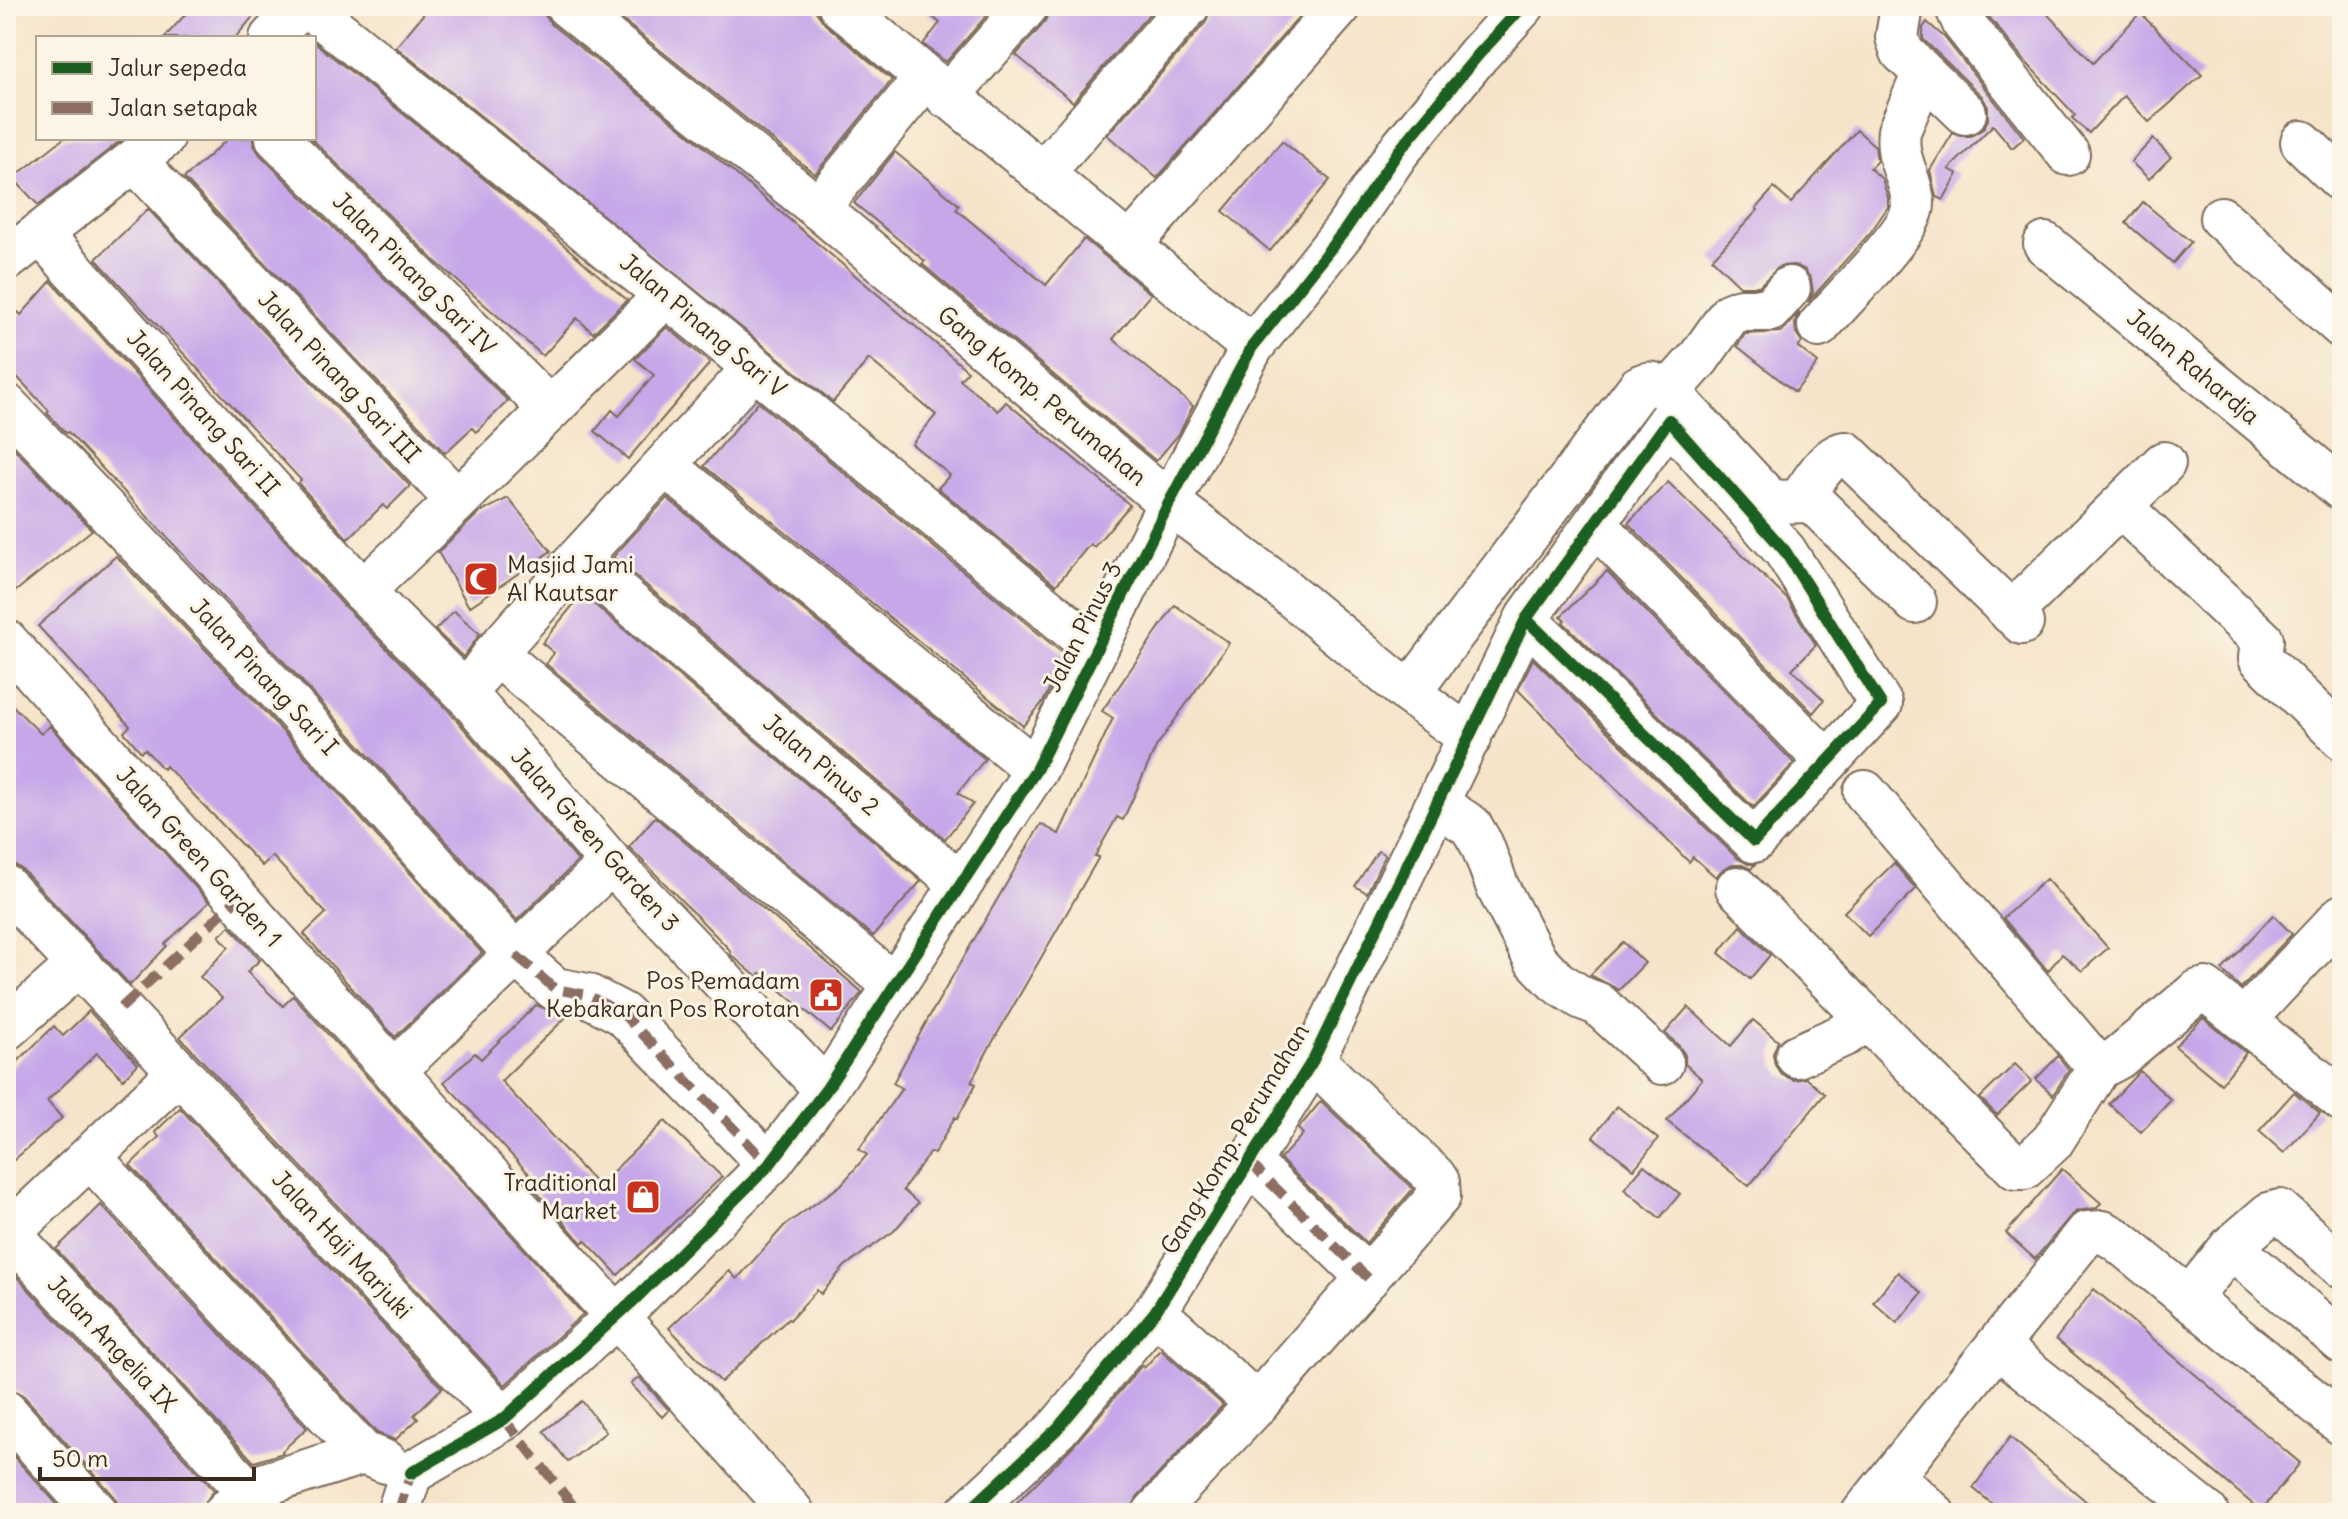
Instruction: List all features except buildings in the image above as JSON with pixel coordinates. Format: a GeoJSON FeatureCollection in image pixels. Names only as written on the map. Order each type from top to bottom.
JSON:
{"type":"FeatureCollection","features":[{"type":"Feature","properties":{"kind":"street"},"geometry":{"type":"LineString","coordinates":[[273,36],[301,6]]}},
{"type":"Feature","properties":{"kind":"street","name":"Jalan Pinang Sari V"},"geometry":{"type":"LineString","coordinates":[[307,6],[666,295],[1096,649]]}},
{"type":"Feature","properties":{"kind":"street","name":"Gang Komp. Perumahan"},"geometry":{"type":"LineString","coordinates":[[567,6],[818,208],[1169,503],[1281,587],[1409,693],[1470,738],[1313,1060],[1155,1312],[1057,1429],[967,1513]]}},
{"type":"Feature","properties":{"kind":"street"},"geometry":{"type":"LineString","coordinates":[[818,208],[936,88],[1027,6]]}},
{"type":"Feature","properties":{"kind":"street"},"geometry":{"type":"LineString","coordinates":[[1042,174],[1188,6]]}},
{"type":"Feature","properties":{"kind":"street"},"geometry":{"type":"LineString","coordinates":[[1130,245],[1340,6]]}},
{"type":"Feature","properties":{"kind":"street","name":"Jalan Pinus 3"},"geometry":{"type":"LineString","coordinates":[[1036,770],[1169,503],[1252,347],[1345,230],[1398,152],[1523,6]]}},
{"type":"Feature","properties":{"kind":"street"},"geometry":{"type":"LineString","coordinates":[[1902,6],[1897,37],[1902,52],[1965,113]]}},
{"type":"Feature","properties":{"kind":"street"},"geometry":{"type":"LineString","coordinates":[[1956,6],[1964,24],[2068,154]]}},
{"type":"Feature","properties":{"kind":"street"},"geometry":{"type":"LineString","coordinates":[[858,11],[936,88],[1252,347]]}},
{"type":"Feature","properties":{"kind":"street"},"geometry":{"type":"LineString","coordinates":[[1819,326],[1897,239],[1910,220],[1913,203],[1901,165],[1898,140],[1923,75]]}},
{"type":"Feature","properties":{"kind":"street","name":"Jalan Pinang Sari IV"},"geometry":{"type":"LineString","coordinates":[[279,140],[550,409]]}},
{"type":"Feature","properties":{"kind":"street"},"geometry":{"type":"LineString","coordinates":[[2302,142],[2342,181]]}},
{"type":"Feature","properties":{"kind":"street","name":"Jalan Pinang Sari III"},"geometry":{"type":"LineString","coordinates":[[6,260],[149,149],[447,490],[454,504]]}},
{"type":"Feature","properties":{"kind":"street"},"geometry":{"type":"LineString","coordinates":[[2221,218],[2342,327]]}},
{"type":"Feature","properties":{"kind":"street","name":"Jalan Pinang Sari II"},"geometry":{"type":"LineString","coordinates":[[42,235],[363,591]]}},
{"type":"Feature","properties":{"kind":"street","name":"Jalan Rahardja"},"geometry":{"type":"LineString","coordinates":[[2045,244],[2341,487]]}},
{"type":"Feature","properties":{"kind":"street"},"geometry":{"type":"LineString","coordinates":[[1669,392],[1699,358],[1730,314],[1740,310],[1770,310],[1789,288]]}},
{"type":"Feature","properties":{"kind":"street"},"geometry":{"type":"LineString","coordinates":[[363,591],[666,295]]}},
{"type":"Feature","properties":{"kind":"street"},"geometry":{"type":"LineString","coordinates":[[466,694],[495,653],[578,559],[754,368]]}},
{"type":"Feature","properties":{"kind":"street"},"geometry":{"type":"LineString","coordinates":[[1409,693],[1639,387],[1651,383],[1669,392],[1771,502],[1809,500],[1816,504],[1915,602]]}},
{"type":"Feature","properties":{"kind":"street","name":"Jalan Pinang Sari I"},"geometry":{"type":"LineString","coordinates":[[6,405],[283,696],[516,955],[555,989],[587,995],[623,1014],[769,1165]]}},
{"type":"Feature","properties":{"kind":"street"},"geometry":{"type":"LineString","coordinates":[[1470,738],[1526,619],[1667,422],[1672,420],[1785,551],[1881,702],[1880,708],[1754,841],[1526,619]]}},
{"type":"Feature","properties":{"kind":"street"},"geometry":{"type":"LineString","coordinates":[[1799,501],[1833,458],[1846,453],[2017,618],[2164,463]]}},
{"type":"Feature","properties":{"kind":"street"},"geometry":{"type":"LineString","coordinates":[[398,1513],[411,1473],[504,1419],[626,1307],[769,1165],[826,1090],[1036,770],[666,466]]}},
{"type":"Feature","properties":{"kind":"street"},"geometry":{"type":"LineString","coordinates":[[2121,507],[2262,640],[2260,658],[2342,738]]}},
{"type":"Feature","properties":{"kind":"street"},"geometry":{"type":"LineString","coordinates":[[1596,525],[1827,762]]}},
{"type":"Feature","properties":{"kind":"street","name":"Jalan Pinus 2"},"geometry":{"type":"LineString","coordinates":[[578,559],[961,884]]}},
{"type":"Feature","properties":{"kind":"street","name":"Jalan Green Garden 3"},"geometry":{"type":"LineString","coordinates":[[363,591],[466,694],[611,863],[826,1090]]}},
{"type":"Feature","properties":{"kind":"street","name":"Jalan Green Garden 1"},"geometry":{"type":"LineString","coordinates":[[6,641],[236,900],[394,1071],[626,1307],[793,1513]]}},
{"type":"Feature","properties":{"kind":"street"},"geometry":{"type":"LineString","coordinates":[[495,653],[894,985]]}},
{"type":"Feature","properties":{"kind":"street"},"geometry":{"type":"LineString","coordinates":[[1865,792],[2099,1068]]}},
{"type":"Feature","properties":{"kind":"street"},"geometry":{"type":"LineString","coordinates":[[1437,804],[1471,826],[1482,845],[1498,888],[1535,959],[1557,982],[1598,1004],[1662,1063]]}},
{"type":"Feature","properties":{"kind":"street"},"geometry":{"type":"LineString","coordinates":[[394,1071],[611,863]]}},
{"type":"Feature","properties":{"kind":"street","name":"Jalan Haji Marjuki"},"geometry":{"type":"LineString","coordinates":[[6,887],[504,1419]]}},
{"type":"Feature","properties":{"kind":"street"},"geometry":{"type":"LineString","coordinates":[[1737,888],[2016,1168],[2024,1168],[2052,1142],[2099,1068],[2118,1058],[2202,989],[2342,1100]]}},
{"type":"Feature","properties":{"kind":"street"},"geometry":{"type":"LineString","coordinates":[[2244,1020],[2342,916]]}},
{"type":"Feature","properties":{"kind":"street"},"geometry":{"type":"LineString","coordinates":[[6,1029],[78,965]]}},
{"type":"Feature","properties":{"kind":"street"},"geometry":{"type":"LineString","coordinates":[[1797,1056],[1846,1034],[1867,1019]]}},
{"type":"Feature","properties":{"kind":"street"},"geometry":{"type":"LineString","coordinates":[[1154,1513],[1257,1404],[1439,1196],[1438,1182],[1313,1060]]}},
{"type":"Feature","properties":{"kind":"street"},"geometry":{"type":"LineString","coordinates":[[8,1234],[179,1072]]}},
{"type":"Feature","properties":{"kind":"street"},"geometry":{"type":"LineString","coordinates":[[90,1157],[363,1453],[411,1473]]}},
{"type":"Feature","properties":{"kind":"street"},"geometry":{"type":"LineString","coordinates":[[1248,1161],[1368,1278]]}},
{"type":"Feature","properties":{"kind":"street"},"geometry":{"type":"LineString","coordinates":[[2189,1299],[2231,1247],[2269,1214],[2280,1211],[2342,1267]]}},
{"type":"Feature","properties":{"kind":"street"},"geometry":{"type":"LineString","coordinates":[[1863,1513],[2087,1233],[2103,1232],[2116,1239],[2342,1424]]}},
{"type":"Feature","properties":{"kind":"street","name":"Jalan Angelia IX"},"geometry":{"type":"LineString","coordinates":[[8,1234],[236,1502]]}},
{"type":"Feature","properties":{"kind":"street"},"geometry":{"type":"LineString","coordinates":[[2231,1247],[2342,1342]]}},
{"type":"Feature","properties":{"kind":"street"},"geometry":{"type":"LineString","coordinates":[[1155,1312],[1257,1404]]}},
{"type":"Feature","properties":{"kind":"street"},"geometry":{"type":"LineString","coordinates":[[1998,1347],[2207,1513]]}},
{"type":"Feature","properties":{"kind":"street"},"geometry":{"type":"LineString","coordinates":[[6,1412],[97,1513]]}},
{"type":"Feature","properties":{"kind":"street"},"geometry":{"type":"LineString","coordinates":[[236,1502],[363,1453]]}},
{"type":"Feature","properties":{"kind":"street"},"geometry":{"type":"LineString","coordinates":[[1893,1477],[1933,1513]]}},
{"type":"Feature","properties":{"kind":"marked path"},"geometry":{"type":"LineString","coordinates":[[121,1008],[236,900]]}},
{"type":"Feature","properties":{"kind":"marked path"},"geometry":{"type":"LineString","coordinates":[[516,955],[555,989],[587,995],[623,1014],[769,1165]]}},
{"type":"Feature","properties":{"kind":"marked path"},"geometry":{"type":"LineString","coordinates":[[1248,1161],[1368,1278]]}},
{"type":"Feature","properties":{"kind":"marked path"},"geometry":{"type":"LineString","coordinates":[[504,1419],[579,1513]]}},
{"type":"Feature","properties":{"kind":"marked path"},"geometry":{"type":"LineString","coordinates":[[398,1513],[411,1473]]}},
{"type":"Feature","properties":{"kind":"cycle path"},"geometry":{"type":"LineString","coordinates":[[411,1473],[504,1419],[635,1299],[769,1165],[826,1090],[1036,770],[1169,503],[1252,347],[1345,230],[1398,152],[1523,6]]}},
{"type":"Feature","properties":{"kind":"cycle path"},"geometry":{"type":"LineString","coordinates":[[967,1513],[1057,1429],[1155,1312],[1313,1060],[1526,619],[1669,420],[1785,551],[1881,704],[1754,841],[1526,619]]}},
{"type":"Feature","properties":{"kind":"place","name":"Masjid Jami Al Kautsar"},"geometry":{"type":"Point","coordinates":[481,579]}},
{"type":"Feature","properties":{"kind":"place","name":"Pos Pemadam Kebakaran Pos Rorotan"},"geometry":{"type":"Point","coordinates":[826,995]}},
{"type":"Feature","properties":{"kind":"place","name":"Traditional Market"},"geometry":{"type":"Point","coordinates":[643,1197]}}]}
